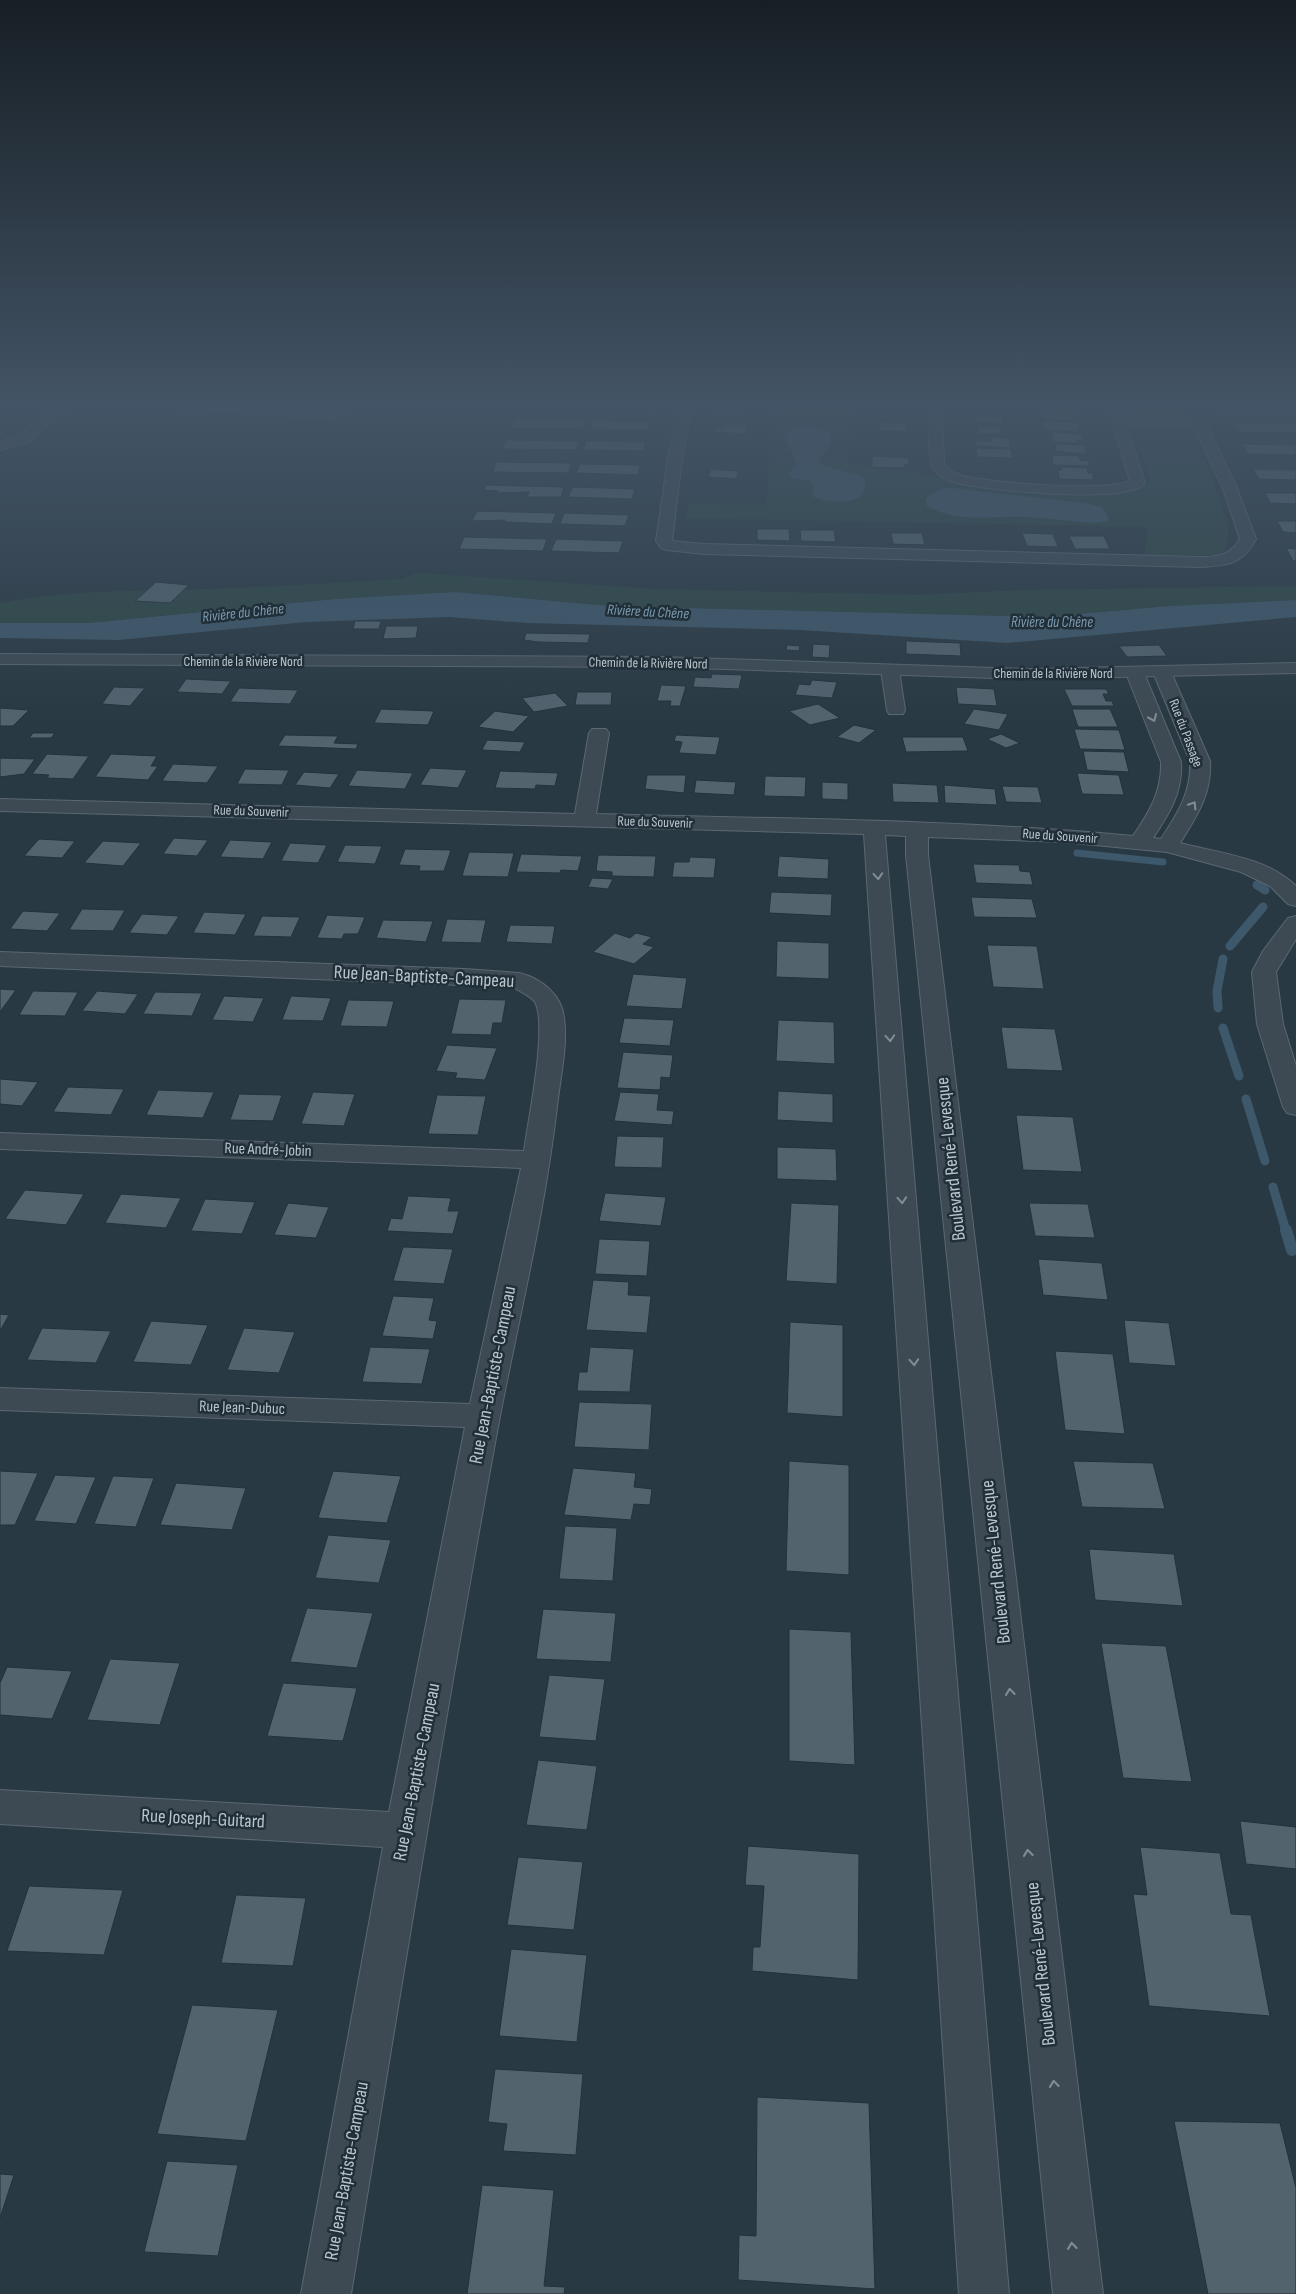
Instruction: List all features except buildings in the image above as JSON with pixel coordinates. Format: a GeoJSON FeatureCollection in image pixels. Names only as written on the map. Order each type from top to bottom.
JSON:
{"type":"FeatureCollection","features":[{"type":"Feature","properties":{"kind":"street"},"geometry":{"type":"LineString","coordinates":[[667,511],[664,541],[667,545],[704,549],[1199,562],[1225,560],[1235,557],[1242,551],[1248,539],[1238,511]]}},
{"type":"Feature","properties":{"kind":"street","name":"Chemin de la Rivière Nord"},"geometry":{"type":"LineString","coordinates":[[0,658],[29,660],[661,662],[1029,674],[1296,668]]}},
{"type":"Feature","properties":{"kind":"street"},"geometry":{"type":"LineString","coordinates":[[890,670],[896,710]]}},
{"type":"Feature","properties":{"kind":"street","name":"Rue du Passage"},"geometry":{"type":"LineString","coordinates":[[1162,672],[1200,762],[1202,776],[1198,798],[1167,846]]}},
{"type":"Feature","properties":{"kind":"street","name":"Rue du Passage"},"geometry":{"type":"LineString","coordinates":[[1135,673],[1171,762],[1173,776],[1168,798],[1139,843]]}},
{"type":"Feature","properties":{"kind":"street"},"geometry":{"type":"LineString","coordinates":[[585,820],[599,733]]}},
{"type":"Feature","properties":{"kind":"street","name":"Rue du Souvenir"},"geometry":{"type":"LineString","coordinates":[[0,804],[917,829],[1064,836],[1167,846],[1249,866],[1278,881],[1296,900]]}},
{"type":"Feature","properties":{"kind":"street"},"geometry":{"type":"LineString","coordinates":[[874,828],[984,2294]]}},
{"type":"Feature","properties":{"kind":"street","name":"Boulevard René-Levesque"},"geometry":{"type":"LineString","coordinates":[[917,829],[917,855],[1078,2294]]}},
{"type":"Feature","properties":{"kind":"street"},"geometry":{"type":"LineString","coordinates":[[1296,923],[1275,951],[1264,972],[1270,1024],[1296,1107]]}},
{"type":"Feature","properties":{"kind":"street","name":"Rue Jean-Baptiste-Campeau"},"geometry":{"type":"LineString","coordinates":[[0,959],[464,976],[519,980],[545,997],[552,1016],[536,1160],[484,1416],[406,1831],[326,2294]]}},
{"type":"Feature","properties":{"kind":"street","name":"Rue André-Jobin"},"geometry":{"type":"LineString","coordinates":[[0,1141],[536,1160]]}},
{"type":"Feature","properties":{"kind":"street","name":"Rue Jean-Dubuc"},"geometry":{"type":"LineString","coordinates":[[0,1399],[484,1416]]}},
{"type":"Feature","properties":{"kind":"street","name":"Rue Joseph-Guitard"},"geometry":{"type":"LineString","coordinates":[[0,1807],[406,1831]]}},
{"type":"Feature","properties":{"kind":"green space"},"geometry":{"type":"Polygon","coordinates":[[[687,511],[1223,511],[1228,527],[1228,536],[1224,553],[1216,555],[1145,555],[1147,527],[685,518],[687,511]]]}},
{"type":"Feature","properties":{"kind":"green space"},"geometry":{"type":"Polygon","coordinates":[[[418,573],[654,589],[918,595],[1023,590],[1296,586],[1296,600],[1169,606],[1044,617],[609,606],[455,592],[335,599],[88,623],[0,623],[0,603],[25,599],[102,592],[253,587],[401,579],[418,573]]]}},
{"type":"Feature","properties":{"kind":"water"},"geometry":{"type":"Polygon","coordinates":[[[937,511],[1105,511],[1109,518],[1107,521],[1096,523],[1026,517],[976,518],[937,511]]]}},
{"type":"Feature","properties":{"kind":"water","name":"Rivière du Chêne"},"geometry":{"type":"Polygon","coordinates":[[[455,592],[609,606],[1044,617],[1169,606],[1296,600],[1296,617],[1007,643],[800,630],[528,623],[449,617],[306,622],[119,640],[0,638],[0,623],[88,623],[335,599],[455,592]]]}},
{"type":"Feature","properties":{"kind":"waterway"},"geometry":{"type":"LineString","coordinates":[[1077,853],[1163,862]]}},
{"type":"Feature","properties":{"kind":"waterway"},"geometry":{"type":"LineString","coordinates":[[1257,885],[1265,890]]}},
{"type":"Feature","properties":{"kind":"waterway"},"geometry":{"type":"LineString","coordinates":[[1230,946],[1263,907]]}},
{"type":"Feature","properties":{"kind":"waterway"},"geometry":{"type":"LineString","coordinates":[[1218,1008],[1217,991],[1223,959]]}},
{"type":"Feature","properties":{"kind":"waterway"},"geometry":{"type":"LineString","coordinates":[[1223,1028],[1239,1076]]}},
{"type":"Feature","properties":{"kind":"waterway"},"geometry":{"type":"LineString","coordinates":[[1246,1099],[1265,1161]]}},
{"type":"Feature","properties":{"kind":"waterway"},"geometry":{"type":"LineString","coordinates":[[1273,1187],[1286,1231]]}},
{"type":"Feature","properties":{"kind":"waterway"},"geometry":{"type":"LineString","coordinates":[[1286,1230],[1292,1250]]}}]}
